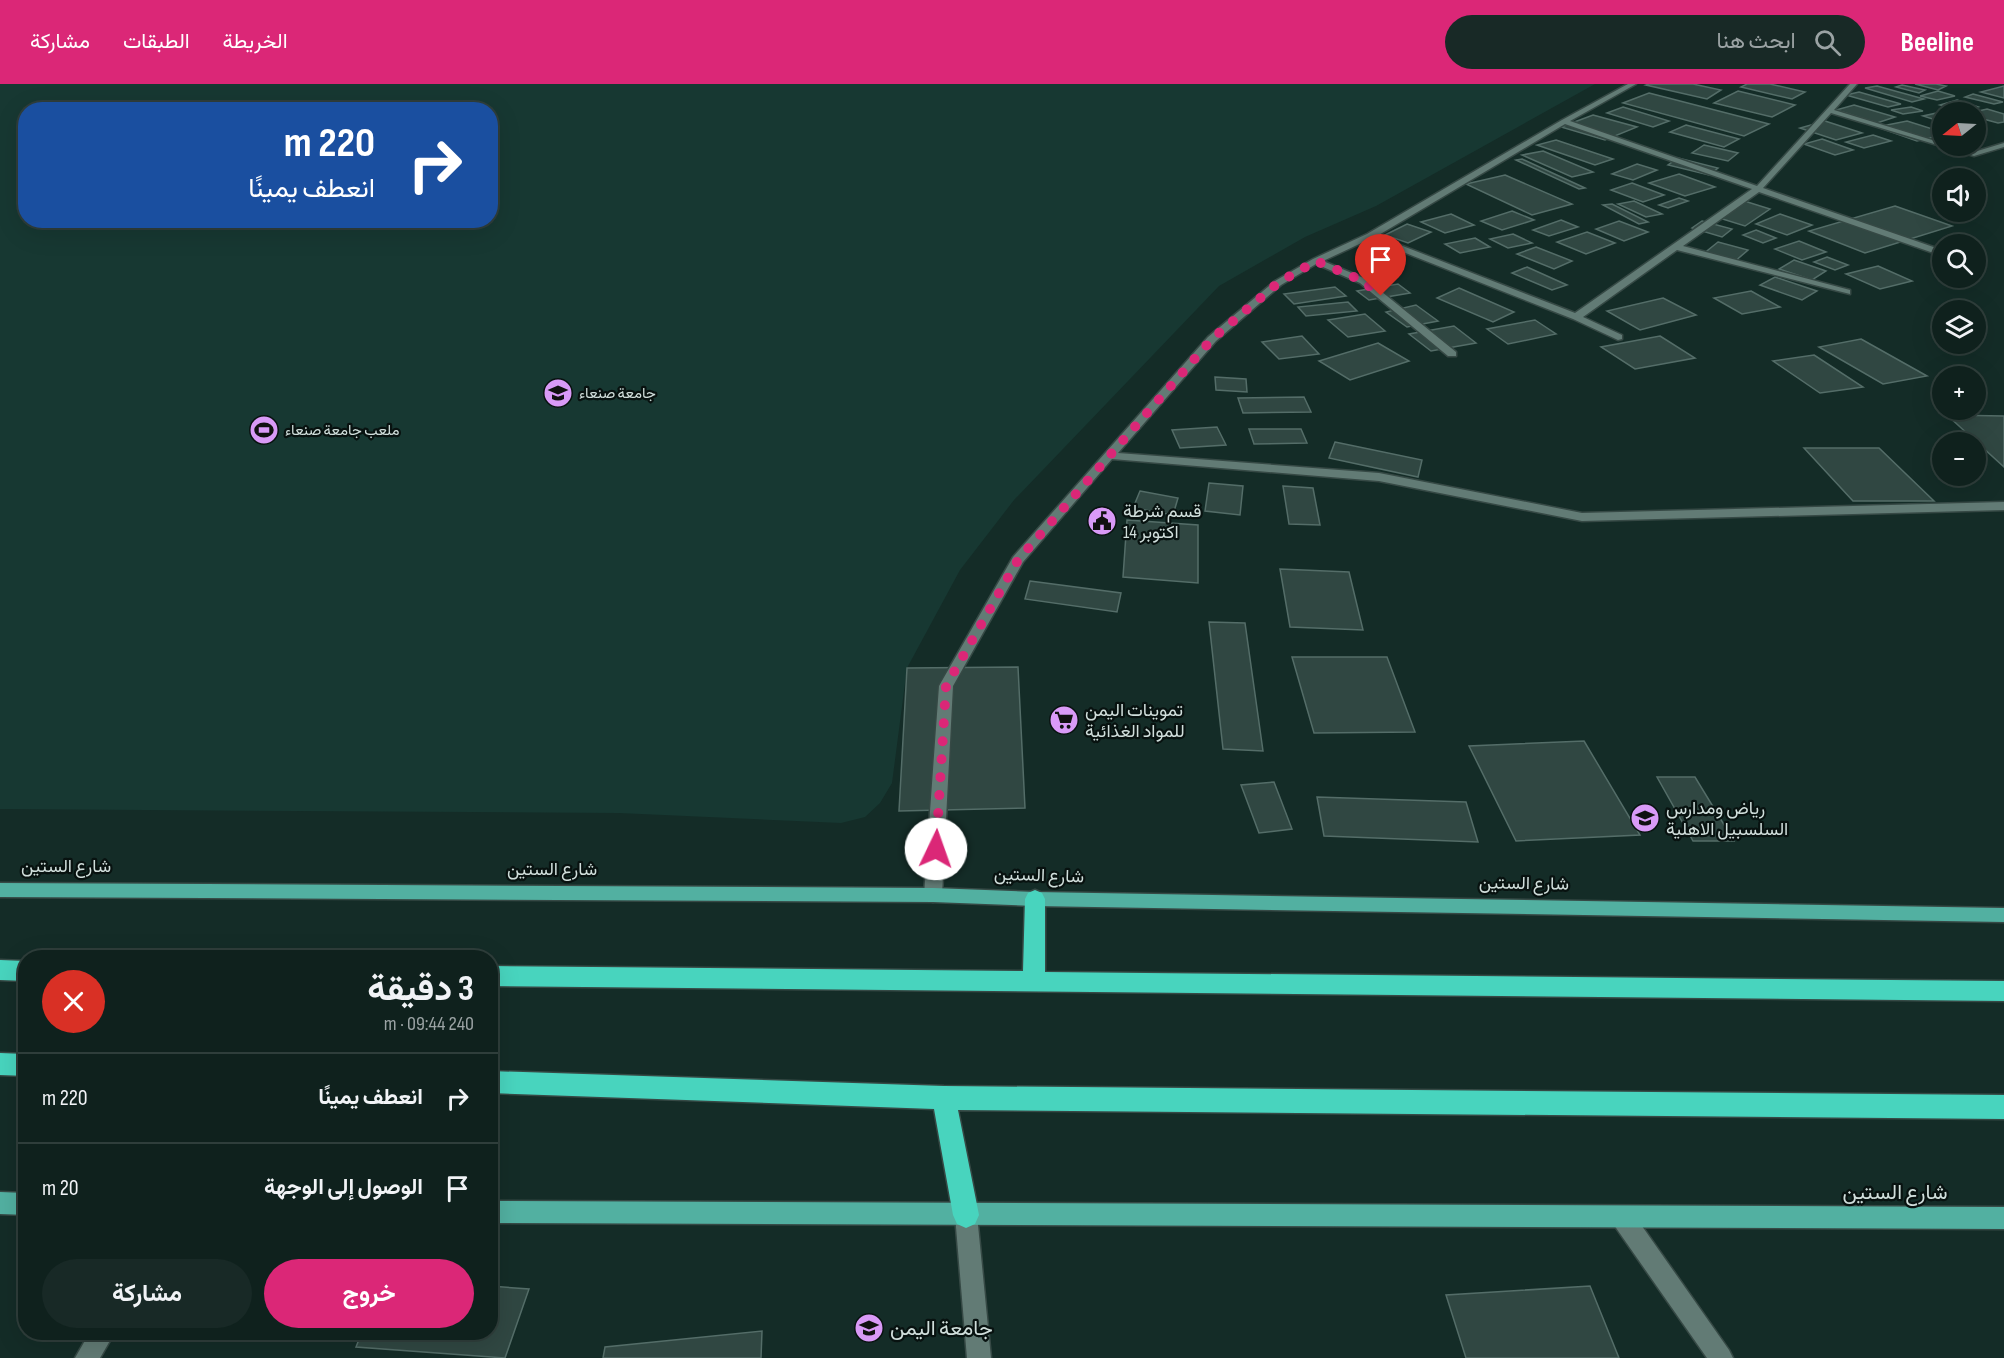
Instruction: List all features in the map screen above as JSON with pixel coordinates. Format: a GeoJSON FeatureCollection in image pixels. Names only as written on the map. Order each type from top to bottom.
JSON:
{"type":"FeatureCollection","features":[{"type":"Feature","properties":{"kind":"highway"},"geometry":{"type":"LineString","coordinates":[[1034,981],[1035,899]]}},
{"type":"Feature","properties":{"kind":"highway"},"geometry":{"type":"LineString","coordinates":[[0,970],[18,971]]}},
{"type":"Feature","properties":{"kind":"highway"},"geometry":{"type":"LineString","coordinates":[[498,976],[2004,991]]}},
{"type":"Feature","properties":{"kind":"highway"},"geometry":{"type":"LineString","coordinates":[[0,1064],[18,1065]]}},
{"type":"Feature","properties":{"kind":"highway"},"geometry":{"type":"LineString","coordinates":[[498,1082],[944,1098],[2004,1107]]}},
{"type":"Feature","properties":{"kind":"highway"},"geometry":{"type":"LineString","coordinates":[[944,1098],[966,1215]]}},
{"type":"Feature","properties":{"kind":"main road","name":"شارع الستين"},"geometry":{"type":"LineString","coordinates":[[0,890],[933,895],[1035,899],[2004,915]]}},
{"type":"Feature","properties":{"kind":"main road"},"geometry":{"type":"LineString","coordinates":[[0,1203],[18,1204]]}},
{"type":"Feature","properties":{"kind":"main road","name":"شارع الستين"},"geometry":{"type":"LineString","coordinates":[[498,1212],[2004,1218]]}},
{"type":"Feature","properties":{"kind":"street"},"geometry":{"type":"LineString","coordinates":[[933,895],[946,686],[1018,560],[1112,456],[1212,339],[1278,283],[1316,261],[1370,236],[1564,121],[1633,84]]}},
{"type":"Feature","properties":{"kind":"street"},"geometry":{"type":"LineString","coordinates":[[1576,317],[1759,188],[1854,84]]}},
{"type":"Feature","properties":{"kind":"street"},"geometry":{"type":"LineString","coordinates":[[1828,110],[1932,142]]}},
{"type":"Feature","properties":{"kind":"street"},"geometry":{"type":"LineString","coordinates":[[1564,121],[1932,249]]}},
{"type":"Feature","properties":{"kind":"street"},"geometry":{"type":"LineString","coordinates":[[1986,150],[2004,145]]}},
{"type":"Feature","properties":{"kind":"street"},"geometry":{"type":"LineString","coordinates":[[1370,236],[1576,317],[1618,337]]}},
{"type":"Feature","properties":{"kind":"street"},"geometry":{"type":"LineString","coordinates":[[1677,247],[1847,292]]}},
{"type":"Feature","properties":{"kind":"street"},"geometry":{"type":"LineString","coordinates":[[1316,261],[1363,281],[1452,354]]}},
{"type":"Feature","properties":{"kind":"street"},"geometry":{"type":"LineString","coordinates":[[1112,456],[1379,477],[1582,517],[2004,506]]}},
{"type":"Feature","properties":{"kind":"street"},"geometry":{"type":"LineString","coordinates":[[966,1215],[979,1358]]}},
{"type":"Feature","properties":{"kind":"street"},"geometry":{"type":"LineString","coordinates":[[1622,1217],[1721,1358]]}},
{"type":"Feature","properties":{"kind":"street"},"geometry":{"type":"LineString","coordinates":[[87,1358],[98,1340]]}},
{"type":"Feature","properties":{"kind":"shaded area","name":"جامعة صنعاء"},"geometry":{"type":"Polygon","coordinates":[[[0,84],[1595,84],[1376,206],[1305,237],[1219,286],[1014,500],[960,570],[907,668],[892,783],[880,803],[865,817],[841,823],[619,813],[0,809],[0,84]]]}},
{"type":"Feature","properties":{"kind":"building"},"geometry":{"type":"Polygon","coordinates":[[[1693,84],[1721,90],[1707,99],[1646,85],[1693,84]]]}},
{"type":"Feature","properties":{"kind":"building"},"geometry":{"type":"Polygon","coordinates":[[[1747,84],[1770,84],[1805,92],[1792,99],[1741,87],[1747,84]]]}},
{"type":"Feature","properties":{"kind":"building"},"geometry":{"type":"Polygon","coordinates":[[[1915,84],[1936,84],[1946,86],[1938,90],[1915,84]]]}},
{"type":"Feature","properties":{"kind":"building"},"geometry":{"type":"Polygon","coordinates":[[[1902,85],[1925,90],[1919,93],[1896,87],[1902,85]]]}},
{"type":"Feature","properties":{"kind":"building"},"geometry":{"type":"Polygon","coordinates":[[[1877,86],[1924,99],[1912,102],[1865,88],[1877,86]]]}},
{"type":"Feature","properties":{"kind":"building"},"geometry":{"type":"Polygon","coordinates":[[[2004,86],[2004,98],[1981,92],[2004,86]]]}},
{"type":"Feature","properties":{"kind":"building"},"geometry":{"type":"Polygon","coordinates":[[[1738,91],[1795,105],[1772,117],[1714,103],[1738,91]]]}},
{"type":"Feature","properties":{"kind":"building"},"geometry":{"type":"Polygon","coordinates":[[[1938,91],[1955,96],[1937,100],[1920,96],[1938,91]]]}},
{"type":"Feature","properties":{"kind":"building"},"geometry":{"type":"Polygon","coordinates":[[[1859,92],[1901,104],[1888,107],[1846,95],[1859,92]]]}},
{"type":"Feature","properties":{"kind":"building"},"geometry":{"type":"Polygon","coordinates":[[[1649,93],[1769,124],[1744,136],[1623,103],[1649,93]]]}},
{"type":"Feature","properties":{"kind":"building"},"geometry":{"type":"Polygon","coordinates":[[[1973,94],[2003,102],[1994,104],[1965,97],[1973,94]]]}},
{"type":"Feature","properties":{"kind":"building"},"geometry":{"type":"Polygon","coordinates":[[[1854,105],[1895,117],[1877,123],[1836,110],[1854,105]]]}},
{"type":"Feature","properties":{"kind":"building"},"geometry":{"type":"Polygon","coordinates":[[[1623,107],[1669,121],[1653,127],[1607,113],[1623,107]]]}},
{"type":"Feature","properties":{"kind":"building"},"geometry":{"type":"Polygon","coordinates":[[[1911,107],[1923,111],[1903,114],[1891,110],[1911,107]]]}},
{"type":"Feature","properties":{"kind":"building"},"geometry":{"type":"Polygon","coordinates":[[[1986,109],[2004,114],[2004,122],[1986,120],[1986,109]]]}},
{"type":"Feature","properties":{"kind":"building"},"geometry":{"type":"Polygon","coordinates":[[[1593,115],[1637,127],[1605,140],[1561,127],[1593,115]]]}},
{"type":"Feature","properties":{"kind":"building"},"geometry":{"type":"Polygon","coordinates":[[[1825,121],[1862,133],[1836,140],[1800,128],[1825,121]]]}},
{"type":"Feature","properties":{"kind":"building"},"geometry":{"type":"Polygon","coordinates":[[[1907,121],[1932,129],[1932,137],[1917,141],[1877,127],[1907,121]]]}},
{"type":"Feature","properties":{"kind":"building"},"geometry":{"type":"Polygon","coordinates":[[[1686,125],[1739,139],[1724,147],[1670,132],[1686,125]]]}},
{"type":"Feature","properties":{"kind":"building"},"geometry":{"type":"Polygon","coordinates":[[[1873,135],[1891,141],[1864,148],[1846,142],[1873,135]]]}},
{"type":"Feature","properties":{"kind":"building"},"geometry":{"type":"Polygon","coordinates":[[[1822,139],[1853,150],[1835,155],[1804,144],[1822,139]]]}},
{"type":"Feature","properties":{"kind":"building"},"geometry":{"type":"Polygon","coordinates":[[[1556,140],[1613,159],[1595,165],[1537,145],[1556,140]]]}},
{"type":"Feature","properties":{"kind":"building"},"geometry":{"type":"Polygon","coordinates":[[[1704,145],[1738,153],[1728,161],[1692,153],[1704,145]]]}},
{"type":"Feature","properties":{"kind":"building"},"geometry":{"type":"Polygon","coordinates":[[[1543,151],[1593,172],[1572,177],[1522,155],[1543,151]]]}},
{"type":"Feature","properties":{"kind":"building"},"geometry":{"type":"Polygon","coordinates":[[[1678,158],[1718,168],[1709,175],[1668,165],[1678,158]]]}},
{"type":"Feature","properties":{"kind":"building"},"geometry":{"type":"Polygon","coordinates":[[[1522,159],[1585,188],[1579,189],[1516,160],[1522,159]]]}},
{"type":"Feature","properties":{"kind":"building"},"geometry":{"type":"Polygon","coordinates":[[[1637,164],[1657,170],[1633,180],[1612,174],[1637,164]]]}},
{"type":"Feature","properties":{"kind":"building"},"geometry":{"type":"Polygon","coordinates":[[[1679,174],[1715,187],[1685,196],[1649,183],[1679,174]]]}},
{"type":"Feature","properties":{"kind":"building"},"geometry":{"type":"Polygon","coordinates":[[[1505,175],[1572,204],[1532,215],[1466,184],[1505,175]]]}},
{"type":"Feature","properties":{"kind":"building"},"geometry":{"type":"Polygon","coordinates":[[[1632,183],[1664,195],[1643,202],[1611,190],[1632,183]]]}},
{"type":"Feature","properties":{"kind":"building"},"geometry":{"type":"Polygon","coordinates":[[[1679,198],[1688,201],[1668,208],[1659,205],[1679,198]]]}},
{"type":"Feature","properties":{"kind":"building"},"geometry":{"type":"Polygon","coordinates":[[[1741,200],[1770,209],[1745,226],[1716,217],[1741,200]]]}},
{"type":"Feature","properties":{"kind":"building"},"geometry":{"type":"Polygon","coordinates":[[[1634,201],[1662,214],[1646,217],[1618,204],[1634,201]]]}},
{"type":"Feature","properties":{"kind":"building"},"geometry":{"type":"Polygon","coordinates":[[[1612,204],[1648,222],[1639,224],[1603,205],[1612,204]]]}},
{"type":"Feature","properties":{"kind":"building"},"geometry":{"type":"Polygon","coordinates":[[[1895,206],[1932,219],[1932,222],[1952,226],[1865,253],[1809,231],[1895,206]]]}},
{"type":"Feature","properties":{"kind":"building"},"geometry":{"type":"Polygon","coordinates":[[[1512,211],[1534,220],[1502,230],[1481,221],[1512,211]]]}},
{"type":"Feature","properties":{"kind":"building"},"geometry":{"type":"Polygon","coordinates":[[[1451,214],[1474,225],[1445,233],[1421,222],[1451,214]]]}},
{"type":"Feature","properties":{"kind":"building"},"geometry":{"type":"Polygon","coordinates":[[[1780,214],[1812,225],[1787,235],[1756,224],[1780,214]]]}},
{"type":"Feature","properties":{"kind":"building"},"geometry":{"type":"Polygon","coordinates":[[[1561,220],[1578,227],[1549,236],[1533,230],[1561,220]]]}},
{"type":"Feature","properties":{"kind":"building"},"geometry":{"type":"Polygon","coordinates":[[[1619,221],[1648,232],[1624,241],[1596,229],[1619,221]]]}},
{"type":"Feature","properties":{"kind":"building"},"geometry":{"type":"Polygon","coordinates":[[[1702,221],[1732,229],[1722,237],[1692,228],[1702,221]]]}},
{"type":"Feature","properties":{"kind":"building"},"geometry":{"type":"Polygon","coordinates":[[[1407,224],[1431,232],[1408,243],[1385,235],[1407,224]]]}},
{"type":"Feature","properties":{"kind":"building"},"geometry":{"type":"Polygon","coordinates":[[[1756,230],[1776,238],[1763,243],[1743,235],[1756,230]]]}},
{"type":"Feature","properties":{"kind":"building"},"geometry":{"type":"Polygon","coordinates":[[[1587,232],[1615,243],[1586,254],[1557,242],[1587,232]]]}},
{"type":"Feature","properties":{"kind":"building"},"geometry":{"type":"Polygon","coordinates":[[[1513,234],[1532,243],[1508,248],[1490,239],[1513,234]]]}},
{"type":"Feature","properties":{"kind":"building"},"geometry":{"type":"Polygon","coordinates":[[[1475,238],[1490,247],[1460,253],[1445,244],[1475,238]]]}},
{"type":"Feature","properties":{"kind":"building"},"geometry":{"type":"Polygon","coordinates":[[[1799,241],[1826,252],[1802,260],[1775,249],[1799,241]]]}},
{"type":"Feature","properties":{"kind":"building"},"geometry":{"type":"Polygon","coordinates":[[[1718,242],[1748,250],[1733,263],[1702,255],[1718,242]]]}},
{"type":"Feature","properties":{"kind":"building"},"geometry":{"type":"Polygon","coordinates":[[[1536,247],[1572,261],[1554,269],[1517,254],[1536,247]]]}},
{"type":"Feature","properties":{"kind":"building"},"geometry":{"type":"Polygon","coordinates":[[[1827,257],[1848,265],[1835,270],[1814,262],[1827,257]]]}},
{"type":"Feature","properties":{"kind":"building"},"geometry":{"type":"Polygon","coordinates":[[[1794,260],[1826,271],[1812,280],[1779,269],[1794,260]]]}},
{"type":"Feature","properties":{"kind":"building"},"geometry":{"type":"Polygon","coordinates":[[[1878,266],[1912,281],[1880,289],[1846,274],[1878,266]]]}},
{"type":"Feature","properties":{"kind":"building"},"geometry":{"type":"Polygon","coordinates":[[[1527,267],[1567,285],[1552,290],[1512,273],[1527,267]]]}},
{"type":"Feature","properties":{"kind":"building"},"geometry":{"type":"Polygon","coordinates":[[[1775,277],[1817,291],[1802,300],[1760,285],[1775,277]]]}},
{"type":"Feature","properties":{"kind":"building"},"geometry":{"type":"Polygon","coordinates":[[[1398,284],[1410,293],[1369,300],[1357,291],[1398,284]]]}},
{"type":"Feature","properties":{"kind":"building"},"geometry":{"type":"Polygon","coordinates":[[[1335,287],[1346,296],[1294,304],[1284,294],[1335,287]]]}},
{"type":"Feature","properties":{"kind":"building"},"geometry":{"type":"Polygon","coordinates":[[[1459,288],[1514,312],[1493,322],[1437,298],[1459,288]]]}},
{"type":"Feature","properties":{"kind":"building"},"geometry":{"type":"Polygon","coordinates":[[[1751,291],[1780,307],[1742,314],[1714,298],[1751,291]]]}},
{"type":"Feature","properties":{"kind":"building"},"geometry":{"type":"Polygon","coordinates":[[[1663,298],[1696,315],[1640,330],[1607,311],[1663,298]]]}},
{"type":"Feature","properties":{"kind":"building"},"geometry":{"type":"Polygon","coordinates":[[[1348,302],[1357,311],[1306,316],[1298,307],[1348,302]]]}},
{"type":"Feature","properties":{"kind":"building"},"geometry":{"type":"Polygon","coordinates":[[[1416,305],[1438,321],[1407,327],[1386,312],[1416,305]]]}},
{"type":"Feature","properties":{"kind":"building"},"geometry":{"type":"Polygon","coordinates":[[[1365,314],[1385,331],[1348,337],[1328,320],[1365,314]]]}},
{"type":"Feature","properties":{"kind":"building"},"geometry":{"type":"Polygon","coordinates":[[[1535,320],[1556,334],[1508,344],[1487,329],[1535,320]]]}},
{"type":"Feature","properties":{"kind":"building"},"geometry":{"type":"Polygon","coordinates":[[[1454,326],[1476,343],[1431,351],[1409,334],[1454,326]]]}},
{"type":"Feature","properties":{"kind":"building"},"geometry":{"type":"Polygon","coordinates":[[[1302,336],[1319,354],[1279,359],[1262,342],[1302,336]]]}},
{"type":"Feature","properties":{"kind":"building"},"geometry":{"type":"Polygon","coordinates":[[[1660,336],[1695,358],[1635,369],[1601,347],[1660,336]]]}},
{"type":"Feature","properties":{"kind":"building"},"geometry":{"type":"Polygon","coordinates":[[[1861,339],[1927,376],[1883,384],[1819,347],[1861,339]]]}},
{"type":"Feature","properties":{"kind":"building"},"geometry":{"type":"Polygon","coordinates":[[[1378,343],[1409,361],[1350,380],[1319,361],[1378,343]]]}},
{"type":"Feature","properties":{"kind":"building"},"geometry":{"type":"Polygon","coordinates":[[[1814,355],[1863,387],[1820,393],[1773,361],[1814,355]]]}},
{"type":"Feature","properties":{"kind":"building"},"geometry":{"type":"Polygon","coordinates":[[[1215,377],[1246,379],[1247,392],[1216,390],[1215,377]]]}},
{"type":"Feature","properties":{"kind":"building"},"geometry":{"type":"Polygon","coordinates":[[[1304,397],[1311,412],[1243,413],[1238,398],[1304,397]]]}},
{"type":"Feature","properties":{"kind":"building"},"geometry":{"type":"Polygon","coordinates":[[[1986,416],[2004,416],[2004,467],[1986,451],[1986,432],[1966,432],[1952,420],[1986,420],[1986,416]]]}},
{"type":"Feature","properties":{"kind":"building"},"geometry":{"type":"Polygon","coordinates":[[[1217,427],[1226,445],[1180,448],[1172,430],[1217,427]]]}},
{"type":"Feature","properties":{"kind":"building"},"geometry":{"type":"Polygon","coordinates":[[[1249,429],[1301,429],[1307,443],[1254,444],[1249,429]]]}},
{"type":"Feature","properties":{"kind":"building"},"geometry":{"type":"Polygon","coordinates":[[[1335,442],[1422,460],[1418,477],[1329,458],[1335,442]]]}},
{"type":"Feature","properties":{"kind":"building"},"geometry":{"type":"Polygon","coordinates":[[[1804,448],[1879,448],[1934,501],[1853,501],[1804,448]]]}},
{"type":"Feature","properties":{"kind":"building"},"geometry":{"type":"Polygon","coordinates":[[[1209,483],[1243,486],[1240,515],[1205,511],[1209,483]]]}},
{"type":"Feature","properties":{"kind":"building"},"geometry":{"type":"Polygon","coordinates":[[[1283,486],[1313,488],[1320,525],[1289,524],[1283,486]]]}},
{"type":"Feature","properties":{"kind":"building"},"geometry":{"type":"Polygon","coordinates":[[[1140,491],[1178,498],[1173,515],[1133,508],[1140,491]]]}},
{"type":"Feature","properties":{"kind":"building"},"geometry":{"type":"Polygon","coordinates":[[[1127,520],[1198,525],[1198,583],[1123,577],[1127,520]]]}},
{"type":"Feature","properties":{"kind":"building"},"geometry":{"type":"Polygon","coordinates":[[[1280,569],[1349,572],[1363,630],[1290,627],[1280,569]]]}},
{"type":"Feature","properties":{"kind":"building"},"geometry":{"type":"Polygon","coordinates":[[[1030,581],[1121,593],[1117,612],[1025,599],[1030,581]]]}},
{"type":"Feature","properties":{"kind":"building"},"geometry":{"type":"Polygon","coordinates":[[[1209,622],[1245,623],[1263,751],[1223,749],[1209,622]]]}},
{"type":"Feature","properties":{"kind":"building"},"geometry":{"type":"Polygon","coordinates":[[[1292,657],[1387,657],[1415,732],[1314,733],[1292,657]]]}},
{"type":"Feature","properties":{"kind":"building"},"geometry":{"type":"Polygon","coordinates":[[[1018,667],[1025,808],[899,811],[907,668],[1018,667]]]}},
{"type":"Feature","properties":{"kind":"building"},"geometry":{"type":"Polygon","coordinates":[[[1584,741],[1640,835],[1516,841],[1469,746],[1584,741]]]}},
{"type":"Feature","properties":{"kind":"building"},"geometry":{"type":"Polygon","coordinates":[[[1657,777],[1695,777],[1734,841],[1693,841],[1657,777]]]}},
{"type":"Feature","properties":{"kind":"building"},"geometry":{"type":"Polygon","coordinates":[[[1274,782],[1292,829],[1259,833],[1241,785],[1274,782]]]}},
{"type":"Feature","properties":{"kind":"building"},"geometry":{"type":"Polygon","coordinates":[[[1317,797],[1466,802],[1478,842],[1324,836],[1317,797]]]}},
{"type":"Feature","properties":{"kind":"building"},"geometry":{"type":"Polygon","coordinates":[[[1590,1286],[1619,1358],[1466,1358],[1446,1295],[1590,1286]]]}},
{"type":"Feature","properties":{"kind":"building"},"geometry":{"type":"Polygon","coordinates":[[[498,1287],[529,1289],[505,1358],[356,1347],[359,1340],[498,1340],[498,1287]]]}},
{"type":"Feature","properties":{"kind":"building"},"geometry":{"type":"Polygon","coordinates":[[[762,1331],[761,1358],[603,1358],[605,1347],[762,1331]]]}},
{"type":"Feature","properties":{"kind":"place","name":"جامعة صنعاء"},"geometry":{"type":"Point","coordinates":[558,393]}},
{"type":"Feature","properties":{"kind":"place","name":"ملعب جامعة صنعاء"},"geometry":{"type":"Point","coordinates":[264,430]}},
{"type":"Feature","properties":{"kind":"place","name":"قسم شرطة 14 اكتوبر"},"geometry":{"type":"Point","coordinates":[1102,521]}},
{"type":"Feature","properties":{"kind":"place","name":"تموينات اليمن للمواد الغذائية"},"geometry":{"type":"Point","coordinates":[1064,720]}},
{"type":"Feature","properties":{"kind":"place","name":"رياض ومدارس السلسبيل الاهلية"},"geometry":{"type":"Point","coordinates":[1645,818]}},
{"type":"Feature","properties":{"kind":"place","name":"جامعة اليمن"},"geometry":{"type":"Point","coordinates":[869,1328]}},
{"type":"Feature","properties":{"kind":"route"},"geometry":{"type":"LineString","coordinates":[[936,849],[946,686],[1018,560],[1112,456],[1212,339],[1278,283],[1316,261],[1363,281],[1381,296]]}}]}
